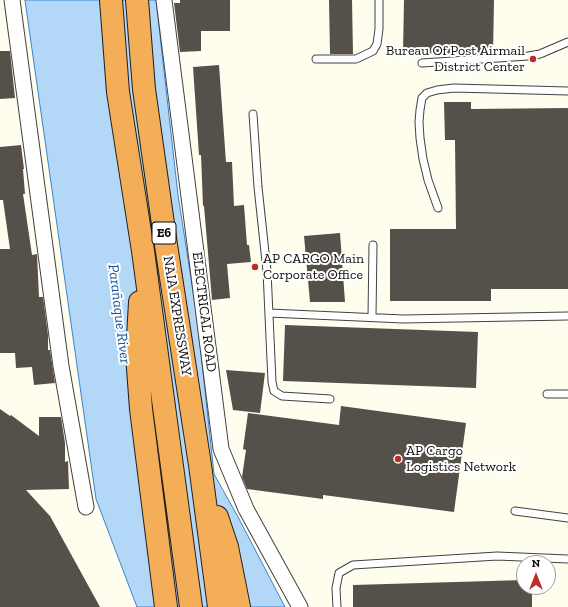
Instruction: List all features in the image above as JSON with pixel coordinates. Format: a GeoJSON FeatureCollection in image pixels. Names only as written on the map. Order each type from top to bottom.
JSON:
{"type":"FeatureCollection","features":[{"type":"Feature","properties":{"kind":"highway","name":"NAIA EXPRESSWAY"},"geometry":{"type":"LineString","coordinates":[[111,0],[118,92],[143,251],[191,607]]}},
{"type":"Feature","properties":{"kind":"highway","name":"NAIA EXPRESSWAY"},"geometry":{"type":"LineString","coordinates":[[137,0],[144,88],[166,245],[200,464],[219,607]]}},
{"type":"Feature","properties":{"kind":"highway"},"geometry":{"type":"LineString","coordinates":[[143,251],[137,354],[141,409],[166,607]]}},
{"type":"Feature","properties":{"kind":"highway"},"geometry":{"type":"LineString","coordinates":[[200,464],[227,547],[239,607]]}},
{"type":"Feature","properties":{"kind":"street"},"geometry":{"type":"LineString","coordinates":[[12,0],[61,366],[86,506]]}},
{"type":"Feature","properties":{"kind":"street","name":"ELECTRICAL ROAD"},"geometry":{"type":"LineString","coordinates":[[164,0],[221,449],[246,509],[300,607]]}},
{"type":"Feature","properties":{"kind":"lane"},"geometry":{"type":"LineString","coordinates":[[316,59],[356,59],[373,51],[377,44],[379,29],[379,0]]}},
{"type":"Feature","properties":{"kind":"lane"},"geometry":{"type":"LineString","coordinates":[[422,63],[528,56],[540,54],[568,42]]}},
{"type":"Feature","properties":{"kind":"lane"},"geometry":{"type":"LineString","coordinates":[[438,208],[428,180],[420,138],[420,110],[422,98],[427,93],[454,88],[568,91]]}},
{"type":"Feature","properties":{"kind":"lane"},"geometry":{"type":"LineString","coordinates":[[253,114],[258,187],[267,271],[272,382],[274,391],[282,396],[330,399]]}},
{"type":"Feature","properties":{"kind":"lane"},"geometry":{"type":"LineString","coordinates":[[372,317],[373,245]]}},
{"type":"Feature","properties":{"kind":"lane"},"geometry":{"type":"LineString","coordinates":[[269,312],[403,319],[568,316]]}},
{"type":"Feature","properties":{"kind":"lane"},"geometry":{"type":"LineString","coordinates":[[547,394],[568,394]]}},
{"type":"Feature","properties":{"kind":"lane"},"geometry":{"type":"LineString","coordinates":[[515,511],[568,518]]}},
{"type":"Feature","properties":{"kind":"lane"},"geometry":{"type":"LineString","coordinates":[[337,607],[336,588],[339,573],[353,565],[497,556],[568,559]]}},
{"type":"Feature","properties":{"kind":"water","name":"Parañaque River"},"geometry":{"type":"Polygon","coordinates":[[[25,0],[156,0],[178,195],[197,317],[214,474],[285,607],[137,607],[96,499],[25,0]]]}},
{"type":"Feature","properties":{"kind":"building"},"geometry":{"type":"Polygon","coordinates":[[[180,0],[230,0],[230,31],[201,31],[201,51],[180,52],[174,3],[180,3],[180,0]]]}},
{"type":"Feature","properties":{"kind":"building"},"geometry":{"type":"Polygon","coordinates":[[[329,0],[352,0],[353,54],[330,54],[329,0]]]}},
{"type":"Feature","properties":{"kind":"building"},"geometry":{"type":"Polygon","coordinates":[[[404,0],[494,0],[493,53],[403,53],[404,0]]]}},
{"type":"Feature","properties":{"kind":"building"},"geometry":{"type":"Polygon","coordinates":[[[0,51],[10,51],[15,98],[0,99],[0,51]]]}},
{"type":"Feature","properties":{"kind":"building"},"geometry":{"type":"Polygon","coordinates":[[[219,65],[226,162],[232,162],[234,206],[244,205],[247,245],[249,245],[251,262],[227,264],[230,298],[212,300],[203,206],[201,155],[199,155],[193,67],[219,65]]]}},
{"type":"Feature","properties":{"kind":"building"},"geometry":{"type":"Polygon","coordinates":[[[444,102],[471,102],[471,109],[568,108],[568,289],[491,289],[491,301],[390,301],[390,229],[456,229],[455,140],[445,140],[444,102]]]}},
{"type":"Feature","properties":{"kind":"building"},"geometry":{"type":"Polygon","coordinates":[[[21,145],[24,169],[25,194],[23,194],[32,255],[37,254],[39,297],[43,297],[48,335],[48,350],[50,350],[55,383],[34,385],[32,367],[16,368],[15,353],[0,353],[0,249],[10,249],[3,200],[0,200],[0,147],[21,145]]]}},
{"type":"Feature","properties":{"kind":"building"},"geometry":{"type":"Polygon","coordinates":[[[340,233],[345,302],[310,302],[304,236],[340,233]]]}},
{"type":"Feature","properties":{"kind":"building"},"geometry":{"type":"Polygon","coordinates":[[[285,325],[478,332],[476,388],[283,381],[285,325]]]}},
{"type":"Feature","properties":{"kind":"building"},"geometry":{"type":"Polygon","coordinates":[[[226,370],[265,373],[260,413],[233,410],[226,370]]]}},
{"type":"Feature","properties":{"kind":"building","name":"AP Cargo Logistics Network"},"geometry":{"type":"Polygon","coordinates":[[[341,406],[466,423],[454,512],[323,495],[323,499],[247,489],[242,477],[246,450],[243,449],[248,413],[339,425],[341,406]]]}},
{"type":"Feature","properties":{"kind":"building"},"geometry":{"type":"Polygon","coordinates":[[[0,409],[10,416],[11,415],[39,436],[39,417],[61,417],[65,443],[65,462],[68,461],[69,489],[26,490],[50,516],[100,607],[0,607],[0,409]]]}},
{"type":"Feature","properties":{"kind":"building"},"geometry":{"type":"Polygon","coordinates":[[[516,580],[516,595],[532,595],[532,607],[353,607],[353,585],[516,580]]]}},
{"type":"Feature","properties":{"kind":"place","name":"Bureau Of Post Airmail District Center"},"geometry":{"type":"Point","coordinates":[533,59]}},
{"type":"Feature","properties":{"kind":"place","name":"AP CARGO Main Corporate Office"},"geometry":{"type":"Point","coordinates":[255,267]}},
{"type":"Feature","properties":{"kind":"place","name":"AP Cargo Logistics Network"},"geometry":{"type":"Point","coordinates":[398,459]}}]}
